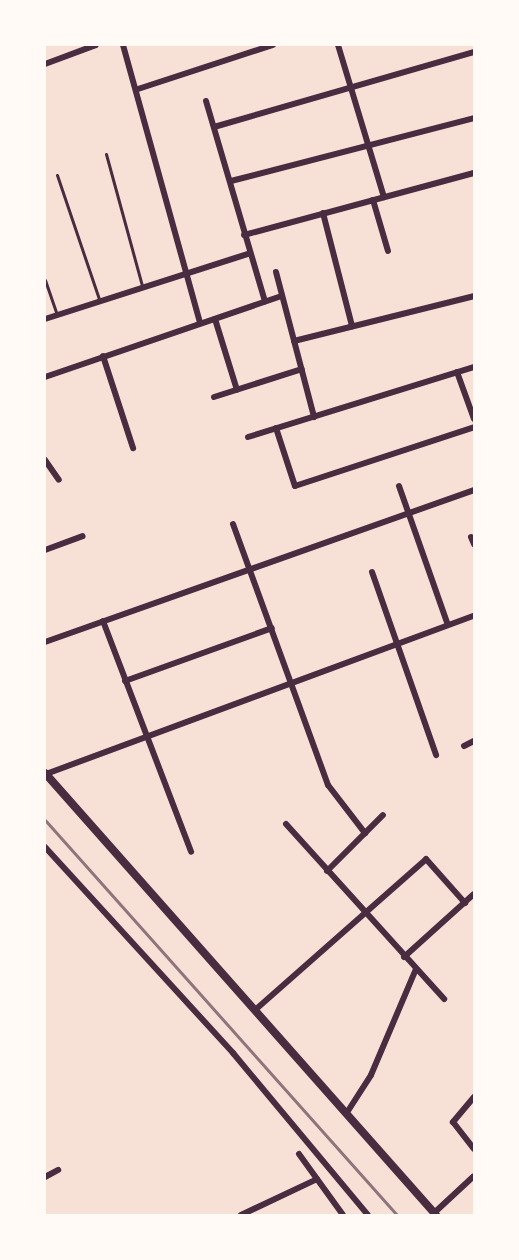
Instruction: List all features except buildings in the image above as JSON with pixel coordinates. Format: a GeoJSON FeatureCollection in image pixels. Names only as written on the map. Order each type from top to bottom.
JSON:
{"type":"FeatureCollection","features":[{"type":"Feature","properties":{"kind":"street"},"geometry":{"type":"LineString","coordinates":[[45,64],[96,45]]}},
{"type":"Feature","properties":{"kind":"street"},"geometry":{"type":"LineString","coordinates":[[123,45],[138,89],[200,323]]}},
{"type":"Feature","properties":{"kind":"street"},"geometry":{"type":"LineString","coordinates":[[138,89],[273,45]]}},
{"type":"Feature","properties":{"kind":"street"},"geometry":{"type":"LineString","coordinates":[[338,45],[384,197]]}},
{"type":"Feature","properties":{"kind":"street"},"geometry":{"type":"LineString","coordinates":[[214,127],[474,52]]}},
{"type":"Feature","properties":{"kind":"street"},"geometry":{"type":"LineString","coordinates":[[206,101],[265,302]]}},
{"type":"Feature","properties":{"kind":"street"},"geometry":{"type":"LineString","coordinates":[[231,181],[474,118]]}},
{"type":"Feature","properties":{"kind":"street"},"geometry":{"type":"LineString","coordinates":[[244,235],[474,173]]}},
{"type":"Feature","properties":{"kind":"street"},"geometry":{"type":"LineString","coordinates":[[373,200],[388,251]]}},
{"type":"Feature","properties":{"kind":"street"},"geometry":{"type":"LineString","coordinates":[[323,213],[352,326]]}},
{"type":"Feature","properties":{"kind":"street"},"geometry":{"type":"LineString","coordinates":[[45,319],[99,298],[250,253]]}},
{"type":"Feature","properties":{"kind":"street"},"geometry":{"type":"LineString","coordinates":[[276,272],[314,417]]}},
{"type":"Feature","properties":{"kind":"street"},"geometry":{"type":"LineString","coordinates":[[45,377],[282,296]]}},
{"type":"Feature","properties":{"kind":"street"},"geometry":{"type":"LineString","coordinates":[[294,341],[474,296]]}},
{"type":"Feature","properties":{"kind":"street"},"geometry":{"type":"LineString","coordinates":[[214,319],[237,390]]}},
{"type":"Feature","properties":{"kind":"street"},"geometry":{"type":"LineString","coordinates":[[103,356],[133,448]]}},
{"type":"Feature","properties":{"kind":"street"},"geometry":{"type":"LineString","coordinates":[[248,437],[474,367]]}},
{"type":"Feature","properties":{"kind":"street"},"geometry":{"type":"LineString","coordinates":[[214,397],[302,369]]}},
{"type":"Feature","properties":{"kind":"street"},"geometry":{"type":"LineString","coordinates":[[458,372],[474,419]]}},
{"type":"Feature","properties":{"kind":"street"},"geometry":{"type":"LineString","coordinates":[[276,428],[295,486],[474,427]]}},
{"type":"Feature","properties":{"kind":"street"},"geometry":{"type":"LineString","coordinates":[[45,460],[59,480]]}},
{"type":"Feature","properties":{"kind":"street"},"geometry":{"type":"LineString","coordinates":[[399,486],[448,625]]}},
{"type":"Feature","properties":{"kind":"street"},"geometry":{"type":"LineString","coordinates":[[45,642],[474,490]]}},
{"type":"Feature","properties":{"kind":"street"},"geometry":{"type":"LineString","coordinates":[[232,524],[252,569],[328,784],[365,833]]}},
{"type":"Feature","properties":{"kind":"street"},"geometry":{"type":"LineString","coordinates":[[45,550],[83,536]]}},
{"type":"Feature","properties":{"kind":"street"},"geometry":{"type":"LineString","coordinates":[[372,572],[436,755]]}},
{"type":"Feature","properties":{"kind":"street"},"geometry":{"type":"LineString","coordinates":[[474,616],[45,774],[435,1214],[474,1176]]}},
{"type":"Feature","properties":{"kind":"street"},"geometry":{"type":"LineString","coordinates":[[103,621],[191,852]]}},
{"type":"Feature","properties":{"kind":"street"},"geometry":{"type":"LineString","coordinates":[[125,681],[272,628]]}},
{"type":"Feature","properties":{"kind":"street"},"geometry":{"type":"LineString","coordinates":[[464,746],[474,741]]}},
{"type":"Feature","properties":{"kind":"street"},"geometry":{"type":"LineString","coordinates":[[327,871],[383,814]]}},
{"type":"Feature","properties":{"kind":"street"},"geometry":{"type":"LineString","coordinates":[[286,824],[444,999]]}},
{"type":"Feature","properties":{"kind":"street"},"geometry":{"type":"LineString","coordinates":[[45,847],[233,1053],[368,1215]]}},
{"type":"Feature","properties":{"kind":"street"},"geometry":{"type":"LineString","coordinates":[[255,1010],[426,859],[465,903]]}},
{"type":"Feature","properties":{"kind":"street"},"geometry":{"type":"LineString","coordinates":[[404,957],[474,894]]}},
{"type":"Feature","properties":{"kind":"street"},"geometry":{"type":"LineString","coordinates":[[346,1114],[370,1075],[416,969]]}},
{"type":"Feature","properties":{"kind":"street"},"geometry":{"type":"LineString","coordinates":[[474,1097],[453,1122],[474,1149]]}},
{"type":"Feature","properties":{"kind":"street"},"geometry":{"type":"LineString","coordinates":[[299,1154],[343,1215]]}},
{"type":"Feature","properties":{"kind":"street"},"geometry":{"type":"LineString","coordinates":[[45,1177],[58,1170]]}},
{"type":"Feature","properties":{"kind":"street"},"geometry":{"type":"LineString","coordinates":[[241,1215],[317,1179]]}},
{"type":"Feature","properties":{"kind":"lane"},"geometry":{"type":"LineString","coordinates":[[106,154],[142,286]]}},
{"type":"Feature","properties":{"kind":"lane"},"geometry":{"type":"LineString","coordinates":[[57,175],[99,298]]}},
{"type":"Feature","properties":{"kind":"lane"},"geometry":{"type":"LineString","coordinates":[[45,280],[57,315]]}},
{"type":"Feature","properties":{"kind":"railway"},"geometry":{"type":"LineString","coordinates":[[45,820],[397,1215]]}}]}
